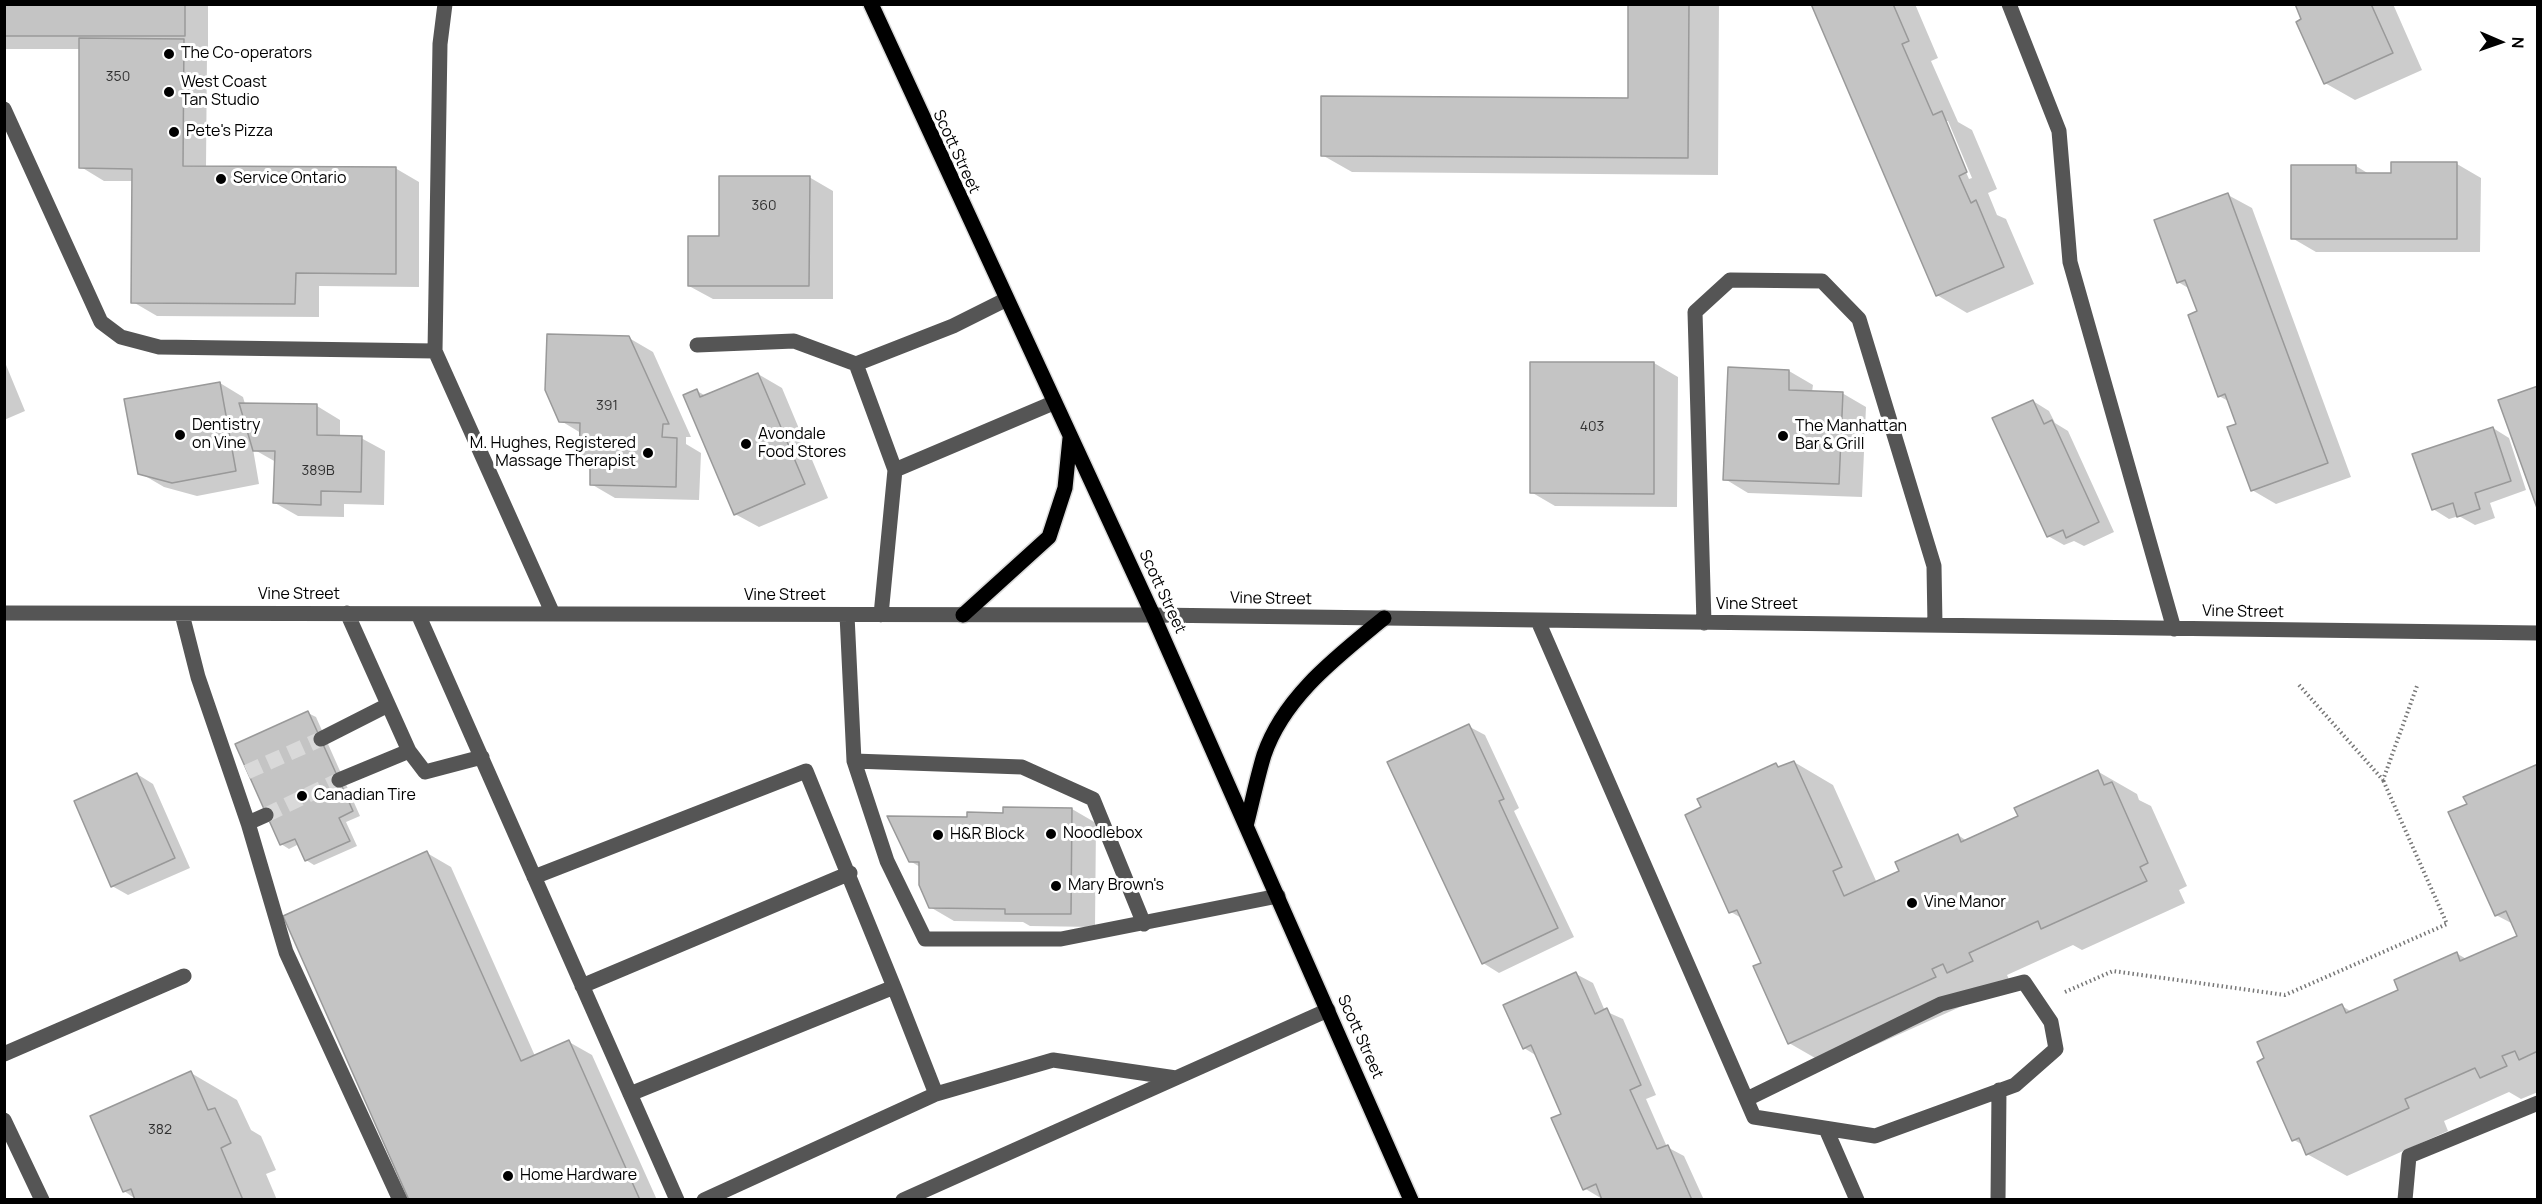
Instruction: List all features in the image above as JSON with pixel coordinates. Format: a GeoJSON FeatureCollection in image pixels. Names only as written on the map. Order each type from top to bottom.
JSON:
{"type":"FeatureCollection","features":[{"type":"Feature","properties":{"kind":"main road","name":"Scott Street"},"geometry":{"type":"LineString","coordinates":[[871,4],[1005,300],[1153,615],[1411,1200]]}},
{"type":"Feature","properties":{"kind":"main road"},"geometry":{"type":"LineString","coordinates":[[963,615],[1049,537],[1065,488],[1070,438]]}},
{"type":"Feature","properties":{"kind":"main road"},"geometry":{"type":"LineString","coordinates":[[1246,826],[1265,753],[1286,716],[1311,681],[1384,618]]}},
{"type":"Feature","properties":{"kind":"street"},"geometry":{"type":"LineString","coordinates":[[446,4],[440,44],[435,351],[553,614]]}},
{"type":"Feature","properties":{"kind":"street"},"geometry":{"type":"LineString","coordinates":[[2009,4],[2059,131],[2070,262],[2174,629]]}},
{"type":"Feature","properties":{"kind":"street"},"geometry":{"type":"LineString","coordinates":[[4,109],[101,322],[121,337],[159,347],[435,351]]}},
{"type":"Feature","properties":{"kind":"street"},"geometry":{"type":"LineString","coordinates":[[1704,623],[1695,312],[1730,280],[1822,281],[1859,319],[1934,566],[1935,625]]}},
{"type":"Feature","properties":{"kind":"street"},"geometry":{"type":"LineString","coordinates":[[697,345],[794,341],[855,364],[953,326],[1005,300]]}},
{"type":"Feature","properties":{"kind":"street"},"geometry":{"type":"LineString","coordinates":[[855,364],[895,470],[881,615]]}},
{"type":"Feature","properties":{"kind":"street"},"geometry":{"type":"LineString","coordinates":[[895,470],[1053,403]]}},
{"type":"Feature","properties":{"kind":"street","name":"Vine Street"},"geometry":{"type":"LineString","coordinates":[[4,613],[1153,615],[2538,633]]}},
{"type":"Feature","properties":{"kind":"street"},"geometry":{"type":"LineString","coordinates":[[347,613],[409,751],[425,772],[482,758]]}},
{"type":"Feature","properties":{"kind":"street"},"geometry":{"type":"LineString","coordinates":[[182,614],[198,677],[240,775],[248,823],[286,952],[400,1200]]}},
{"type":"Feature","properties":{"kind":"street"},"geometry":{"type":"LineString","coordinates":[[418,614],[677,1200]]}},
{"type":"Feature","properties":{"kind":"street"},"geometry":{"type":"LineString","coordinates":[[848,615],[854,761],[887,861],[925,939],[1060,939],[1278,896]]}},
{"type":"Feature","properties":{"kind":"street"},"geometry":{"type":"LineString","coordinates":[[1538,621],[1754,1117],[1875,1136],[2015,1085],[2056,1049],[2051,1022],[2024,982],[1941,1004],[1747,1100]]}},
{"type":"Feature","properties":{"kind":"street"},"geometry":{"type":"LineString","coordinates":[[321,739],[388,705]]}},
{"type":"Feature","properties":{"kind":"street"},"geometry":{"type":"LineString","coordinates":[[339,780],[409,751]]}},
{"type":"Feature","properties":{"kind":"street"},"geometry":{"type":"LineString","coordinates":[[854,761],[1022,767],[1094,799],[1144,924]]}},
{"type":"Feature","properties":{"kind":"street"},"geometry":{"type":"LineString","coordinates":[[534,877],[806,771],[850,873],[936,1094]]}},
{"type":"Feature","properties":{"kind":"street"},"geometry":{"type":"LineString","coordinates":[[248,823],[266,815]]}},
{"type":"Feature","properties":{"kind":"street"},"geometry":{"type":"LineString","coordinates":[[582,986],[850,873]]}},
{"type":"Feature","properties":{"kind":"street"},"geometry":{"type":"LineString","coordinates":[[4,1054],[184,976]]}},
{"type":"Feature","properties":{"kind":"street"},"geometry":{"type":"LineString","coordinates":[[630,1094],[894,987]]}},
{"type":"Feature","properties":{"kind":"street"},"geometry":{"type":"LineString","coordinates":[[903,1200],[1328,1010]]}},
{"type":"Feature","properties":{"kind":"street"},"geometry":{"type":"LineString","coordinates":[[704,1200],[936,1094],[1053,1060],[1176,1078]]}},
{"type":"Feature","properties":{"kind":"street"},"geometry":{"type":"LineString","coordinates":[[1998,1200],[1999,1090]]}},
{"type":"Feature","properties":{"kind":"street"},"geometry":{"type":"LineString","coordinates":[[2405,1200],[2409,1156],[2538,1103]]}},
{"type":"Feature","properties":{"kind":"street"},"geometry":{"type":"LineString","coordinates":[[4,1120],[42,1200]]}},
{"type":"Feature","properties":{"kind":"street"},"geometry":{"type":"LineString","coordinates":[[1826,1129],[1857,1200]]}},
{"type":"Feature","properties":{"kind":"path"},"geometry":{"type":"LineString","coordinates":[[2038,1003],[2113,971],[2285,995],[2447,924],[2383,780],[2299,685]]}},
{"type":"Feature","properties":{"kind":"path"},"geometry":{"type":"LineString","coordinates":[[2383,780],[2417,686]]}},
{"type":"Feature","properties":{"kind":"building"},"geometry":{"type":"Polygon","coordinates":[[[4,4],[185,4],[185,36],[4,36],[4,4]]]}},
{"type":"Feature","properties":{"kind":"building"},"geometry":{"type":"Polygon","coordinates":[[[1628,4],[1689,4],[1688,158],[1321,156],[1321,96],[1628,98],[1628,4]]]}},
{"type":"Feature","properties":{"kind":"building"},"geometry":{"type":"Polygon","coordinates":[[[1811,4],[1893,4],[1909,41],[1902,44],[1933,115],[1942,111],[1967,172],[1959,176],[1971,203],[1976,200],[2004,267],[1936,296],[1811,4]]]}},
{"type":"Feature","properties":{"kind":"building"},"geometry":{"type":"Polygon","coordinates":[[[2295,4],[2371,4],[2393,53],[2324,84],[2296,22],[2301,19],[2295,4]]]}},
{"type":"Feature","properties":{"kind":"building"},"geometry":{"type":"Polygon","coordinates":[[[79,38],[184,39],[183,166],[396,167],[396,274],[296,273],[295,304],[131,303],[132,169],[79,168],[79,38]]]}},
{"type":"Feature","properties":{"kind":"building"},"geometry":{"type":"Polygon","coordinates":[[[2391,162],[2457,162],[2457,239],[2291,239],[2291,165],[2356,165],[2356,173],[2391,173],[2391,162]]]}},
{"type":"Feature","properties":{"kind":"building"},"geometry":{"type":"Polygon","coordinates":[[[719,176],[810,176],[809,286],[688,286],[688,236],[719,236],[719,176]]]}},
{"type":"Feature","properties":{"kind":"building"},"geometry":{"type":"Polygon","coordinates":[[[2228,193],[2328,463],[2251,491],[2227,427],[2236,424],[2225,394],[2218,397],[2188,315],[2197,311],[2185,280],[2177,283],[2154,220],[2228,193]]]}},
{"type":"Feature","properties":{"kind":"building"},"geometry":{"type":"Polygon","coordinates":[[[547,334],[629,336],[669,424],[663,424],[662,437],[677,438],[676,487],[590,485],[590,466],[579,465],[580,423],[559,422],[545,390],[547,334]]]}},
{"type":"Feature","properties":{"kind":"building"},"geometry":{"type":"Polygon","coordinates":[[[1530,362],[1654,362],[1654,494],[1530,493],[1530,362]]]}},
{"type":"Feature","properties":{"kind":"building","name":"The Manhattan Bar & Grill"},"geometry":{"type":"Polygon","coordinates":[[[1728,367],[1789,370],[1789,390],[1843,392],[1839,484],[1723,480],[1728,367]]]}},
{"type":"Feature","properties":{"kind":"building","name":"Avondale Food Stores"},"geometry":{"type":"Polygon","coordinates":[[[758,373],[805,484],[734,515],[683,395],[697,389],[700,397],[758,373]]]}},
{"type":"Feature","properties":{"kind":"building","name":"Dentistry on Vine"},"geometry":{"type":"Polygon","coordinates":[[[220,382],[236,471],[172,483],[138,474],[124,399],[220,382]]]}},
{"type":"Feature","properties":{"kind":"building"},"geometry":{"type":"Polygon","coordinates":[[[2538,386],[2538,508],[2537,508],[2498,400],[2538,386]]]}},
{"type":"Feature","properties":{"kind":"building"},"geometry":{"type":"Polygon","coordinates":[[[2033,400],[2044,424],[2052,420],[2099,522],[2066,538],[2063,530],[2047,537],[1992,418],[2033,400]]]}},
{"type":"Feature","properties":{"kind":"building"},"geometry":{"type":"Polygon","coordinates":[[[239,403],[317,404],[317,435],[362,436],[361,492],[321,491],[321,505],[273,503],[275,451],[253,451],[239,403]]]}},
{"type":"Feature","properties":{"kind":"building"},"geometry":{"type":"Polygon","coordinates":[[[2493,427],[2511,481],[2475,493],[2480,509],[2457,517],[2453,503],[2432,510],[2412,454],[2493,427]]]}},
{"type":"Feature","properties":{"kind":"building","name":"Canadian Tire"},"geometry":{"type":"Polygon","coordinates":[[[308,711],[353,811],[339,818],[350,841],[305,861],[295,839],[280,845],[235,744],[308,711]]]}},
{"type":"Feature","properties":{"kind":"building"},"geometry":{"type":"Polygon","coordinates":[[[1469,724],[1504,799],[1499,801],[1558,928],[1482,964],[1387,762],[1469,724]]]}},
{"type":"Feature","properties":{"kind":"building","name":"Vine Manor"},"geometry":{"type":"Polygon","coordinates":[[[1794,761],[1842,867],[1833,871],[1844,896],[1899,871],[1895,862],[1958,834],[1961,842],[2018,816],[2014,808],[2098,770],[2104,785],[2112,782],[2148,863],[2140,867],[2147,881],[2041,929],[2038,921],[1969,953],[1973,961],[1947,973],[1943,964],[1932,969],[1936,977],[1788,1044],[1753,966],[1761,963],[1737,910],[1729,913],[1685,815],[1701,807],[1697,799],[1776,763],[1778,767],[1794,761]]]}},
{"type":"Feature","properties":{"kind":"building"},"geometry":{"type":"Polygon","coordinates":[[[2538,764],[2538,1051],[2519,1060],[2515,1051],[2502,1056],[2507,1066],[2480,1078],[2475,1068],[2405,1099],[2409,1108],[2306,1155],[2299,1138],[2292,1141],[2257,1062],[2264,1058],[2257,1042],[2342,1004],[2346,1013],[2398,990],[2394,980],[2457,952],[2460,961],[2517,936],[2506,911],[2495,916],[2448,812],[2467,804],[2463,797],[2538,764]]]}},
{"type":"Feature","properties":{"kind":"building"},"geometry":{"type":"Polygon","coordinates":[[[137,773],[175,858],[111,887],[74,801],[137,773]]]}},
{"type":"Feature","properties":{"kind":"building"},"geometry":{"type":"Polygon","coordinates":[[[1003,807],[1072,808],[1071,914],[1005,914],[1005,909],[929,908],[919,885],[919,862],[909,862],[887,816],[967,817],[967,812],[1003,813],[1003,807]]]}},
{"type":"Feature","properties":{"kind":"building"},"geometry":{"type":"Polygon","coordinates":[[[427,851],[521,1061],[569,1040],[640,1200],[409,1200],[283,916],[427,851]]]}},
{"type":"Feature","properties":{"kind":"building"},"geometry":{"type":"Polygon","coordinates":[[[1576,972],[1595,1014],[1607,1008],[1641,1085],[1630,1090],[1657,1149],[1668,1145],[1692,1200],[1602,1200],[1596,1184],[1583,1190],[1551,1118],[1561,1114],[1531,1045],[1523,1049],[1503,1005],[1576,972]]]}},
{"type":"Feature","properties":{"kind":"building"},"geometry":{"type":"Polygon","coordinates":[[[191,1071],[208,1110],[215,1108],[231,1143],[221,1148],[243,1200],[135,1200],[131,1189],[123,1192],[90,1116],[191,1071]]]}},
{"type":"Feature","properties":{"kind":"tunnel"},"geometry":{"type":"LineString","coordinates":[[247,772],[321,739]]}},
{"type":"Feature","properties":{"kind":"tunnel"},"geometry":{"type":"LineString","coordinates":[[266,815],[339,780]]}},
{"type":"Feature","properties":{"kind":"place","name":"The Co-operators"},"geometry":{"type":"Point","coordinates":[169,54]}},
{"type":"Feature","properties":{"kind":"place","name":"West Coast Tan Studio"},"geometry":{"type":"Point","coordinates":[169,92]}},
{"type":"Feature","properties":{"kind":"place","name":"Pete's Pizza"},"geometry":{"type":"Point","coordinates":[174,132]}},
{"type":"Feature","properties":{"kind":"place","name":"Service Ontario"},"geometry":{"type":"Point","coordinates":[221,179]}},
{"type":"Feature","properties":{"kind":"place","name":"Dentistry on Vine"},"geometry":{"type":"Point","coordinates":[180,435]}},
{"type":"Feature","properties":{"kind":"place","name":"The Manhattan Bar & Grill"},"geometry":{"type":"Point","coordinates":[1783,436]}},
{"type":"Feature","properties":{"kind":"place","name":"Avondale Food Stores"},"geometry":{"type":"Point","coordinates":[746,444]}},
{"type":"Feature","properties":{"kind":"place","name":"M. Hughes, Registered Massage Therapist"},"geometry":{"type":"Point","coordinates":[648,453]}},
{"type":"Feature","properties":{"kind":"place","name":"Canadian Tire"},"geometry":{"type":"Point","coordinates":[302,796]}},
{"type":"Feature","properties":{"kind":"place","name":"Noodlebox"},"geometry":{"type":"Point","coordinates":[1051,834]}},
{"type":"Feature","properties":{"kind":"place","name":"H&R Block"},"geometry":{"type":"Point","coordinates":[938,835]}},
{"type":"Feature","properties":{"kind":"place","name":"Mary Brown's"},"geometry":{"type":"Point","coordinates":[1056,886]}},
{"type":"Feature","properties":{"kind":"place","name":"Vine Manor"},"geometry":{"type":"Point","coordinates":[1912,903]}},
{"type":"Feature","properties":{"kind":"place","name":"Home Hardware"},"geometry":{"type":"Point","coordinates":[508,1176]}}]}
